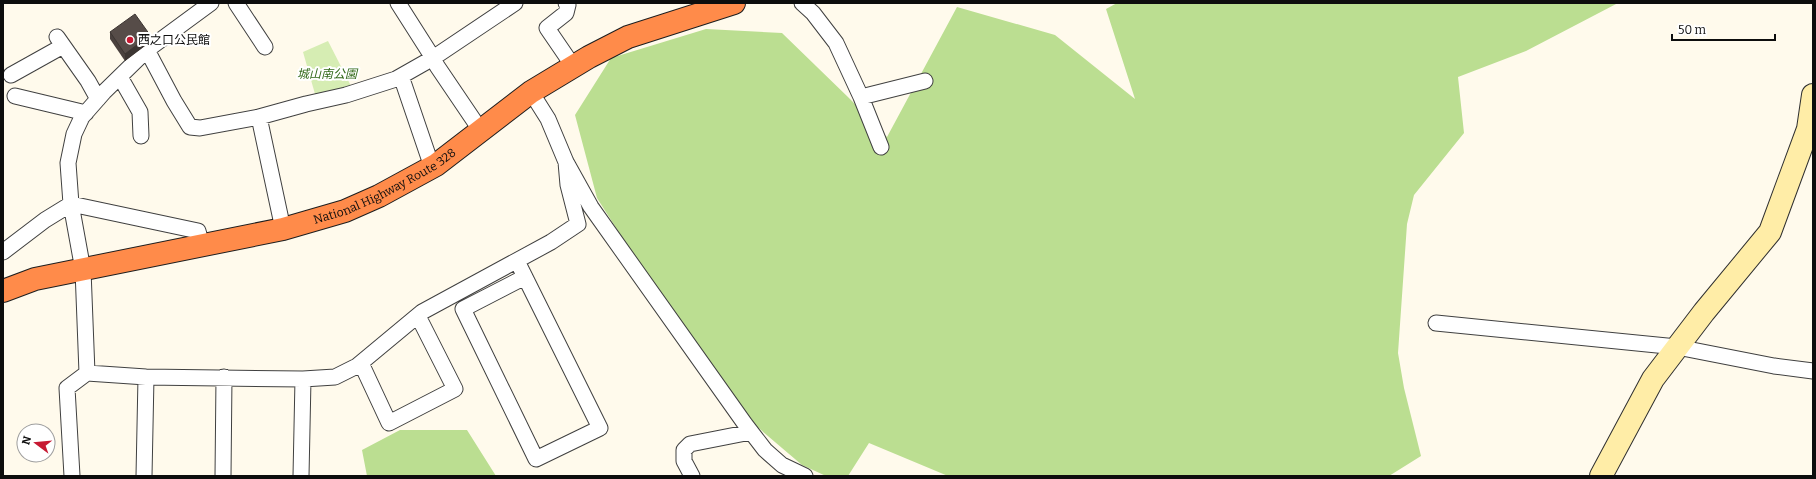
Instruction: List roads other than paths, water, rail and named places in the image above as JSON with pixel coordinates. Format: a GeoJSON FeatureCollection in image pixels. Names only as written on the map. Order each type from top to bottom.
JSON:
{"type":"FeatureCollection","features":[{"type":"Feature","properties":{"kind":"highway","name":"National Highway Route 328"},"geometry":{"type":"LineString","coordinates":[[3,291],[35,279],[283,229],[332,215],[373,199],[432,167],[531,92],[573,66],[628,37],[734,3]]}},
{"type":"Feature","properties":{"kind":"street"},"geometry":{"type":"LineString","coordinates":[[87,373],[82,270],[71,204],[68,163],[74,134],[86,113],[98,99],[147,50],[211,3]]}},
{"type":"Feature","properties":{"kind":"street"},"geometry":{"type":"LineString","coordinates":[[236,3],[265,48]]}},
{"type":"Feature","properties":{"kind":"street"},"geometry":{"type":"LineString","coordinates":[[398,3],[437,66],[481,131]]}},
{"type":"Feature","properties":{"kind":"street"},"geometry":{"type":"LineString","coordinates":[[147,50],[174,101],[190,127],[200,128],[259,117],[306,104],[346,96],[401,76],[433,58],[515,3]]}},
{"type":"Feature","properties":{"kind":"street"},"geometry":{"type":"LineString","coordinates":[[566,3],[568,5],[566,13],[547,28],[573,66]]}},
{"type":"Feature","properties":{"kind":"street"},"geometry":{"type":"LineString","coordinates":[[802,3],[813,13],[836,43],[882,147]]}},
{"type":"Feature","properties":{"kind":"street"},"geometry":{"type":"LineString","coordinates":[[10,75],[60,41],[88,81],[98,99]]}},
{"type":"Feature","properties":{"kind":"street"},"geometry":{"type":"LineString","coordinates":[[401,76],[432,167]]}},
{"type":"Feature","properties":{"kind":"street"},"geometry":{"type":"LineString","coordinates":[[120,77],[140,112],[141,136]]}},
{"type":"Feature","properties":{"kind":"street"},"geometry":{"type":"LineString","coordinates":[[861,97],[925,81]]}},
{"type":"Feature","properties":{"kind":"street"},"geometry":{"type":"LineString","coordinates":[[531,92],[548,119],[566,162],[591,207],[616,244],[765,450],[782,465],[804,476]]}},
{"type":"Feature","properties":{"kind":"street"},"geometry":{"type":"LineString","coordinates":[[1600,476],[1653,379],[1676,348],[1770,232],[1811,130],[1813,94]]}},
{"type":"Feature","properties":{"kind":"street"},"geometry":{"type":"LineString","coordinates":[[15,96],[86,113]]}},
{"type":"Feature","properties":{"kind":"street"},"geometry":{"type":"LineString","coordinates":[[259,117],[283,229]]}},
{"type":"Feature","properties":{"kind":"street"},"geometry":{"type":"LineString","coordinates":[[72,476],[67,388],[87,373],[146,377],[303,379],[335,377],[361,363],[422,312],[517,261],[578,224],[568,184],[566,162]]}},
{"type":"Feature","properties":{"kind":"street"},"geometry":{"type":"LineString","coordinates":[[3,252],[45,220],[71,204],[198,231],[202,245]]}},
{"type":"Feature","properties":{"kind":"street"},"geometry":{"type":"LineString","coordinates":[[517,261],[525,277],[600,428],[536,459],[463,309],[525,277]]}},
{"type":"Feature","properties":{"kind":"street"},"geometry":{"type":"LineString","coordinates":[[361,363],[389,422],[455,389],[418,316]]}},
{"type":"Feature","properties":{"kind":"street"},"geometry":{"type":"LineString","coordinates":[[1436,323],[1676,348],[1774,366],[1813,371]]}},
{"type":"Feature","properties":{"kind":"street"},"geometry":{"type":"LineString","coordinates":[[144,476],[146,377]]}},
{"type":"Feature","properties":{"kind":"street"},"geometry":{"type":"LineString","coordinates":[[223,476],[224,377]]}},
{"type":"Feature","properties":{"kind":"street"},"geometry":{"type":"LineString","coordinates":[[301,476],[303,379]]}},
{"type":"Feature","properties":{"kind":"street"},"geometry":{"type":"LineString","coordinates":[[692,476],[684,461],[684,450],[690,444],[751,432]]}},
{"type":"Feature","properties":{"kind":"place","name":"西之口公民館"},"geometry":{"type":"Point","coordinates":[130,40]}},
{"type":"Feature","properties":{"kind":"park label","name":"城山南公園"},"geometry":{"type":"Point","coordinates":[327,74]}}]}
